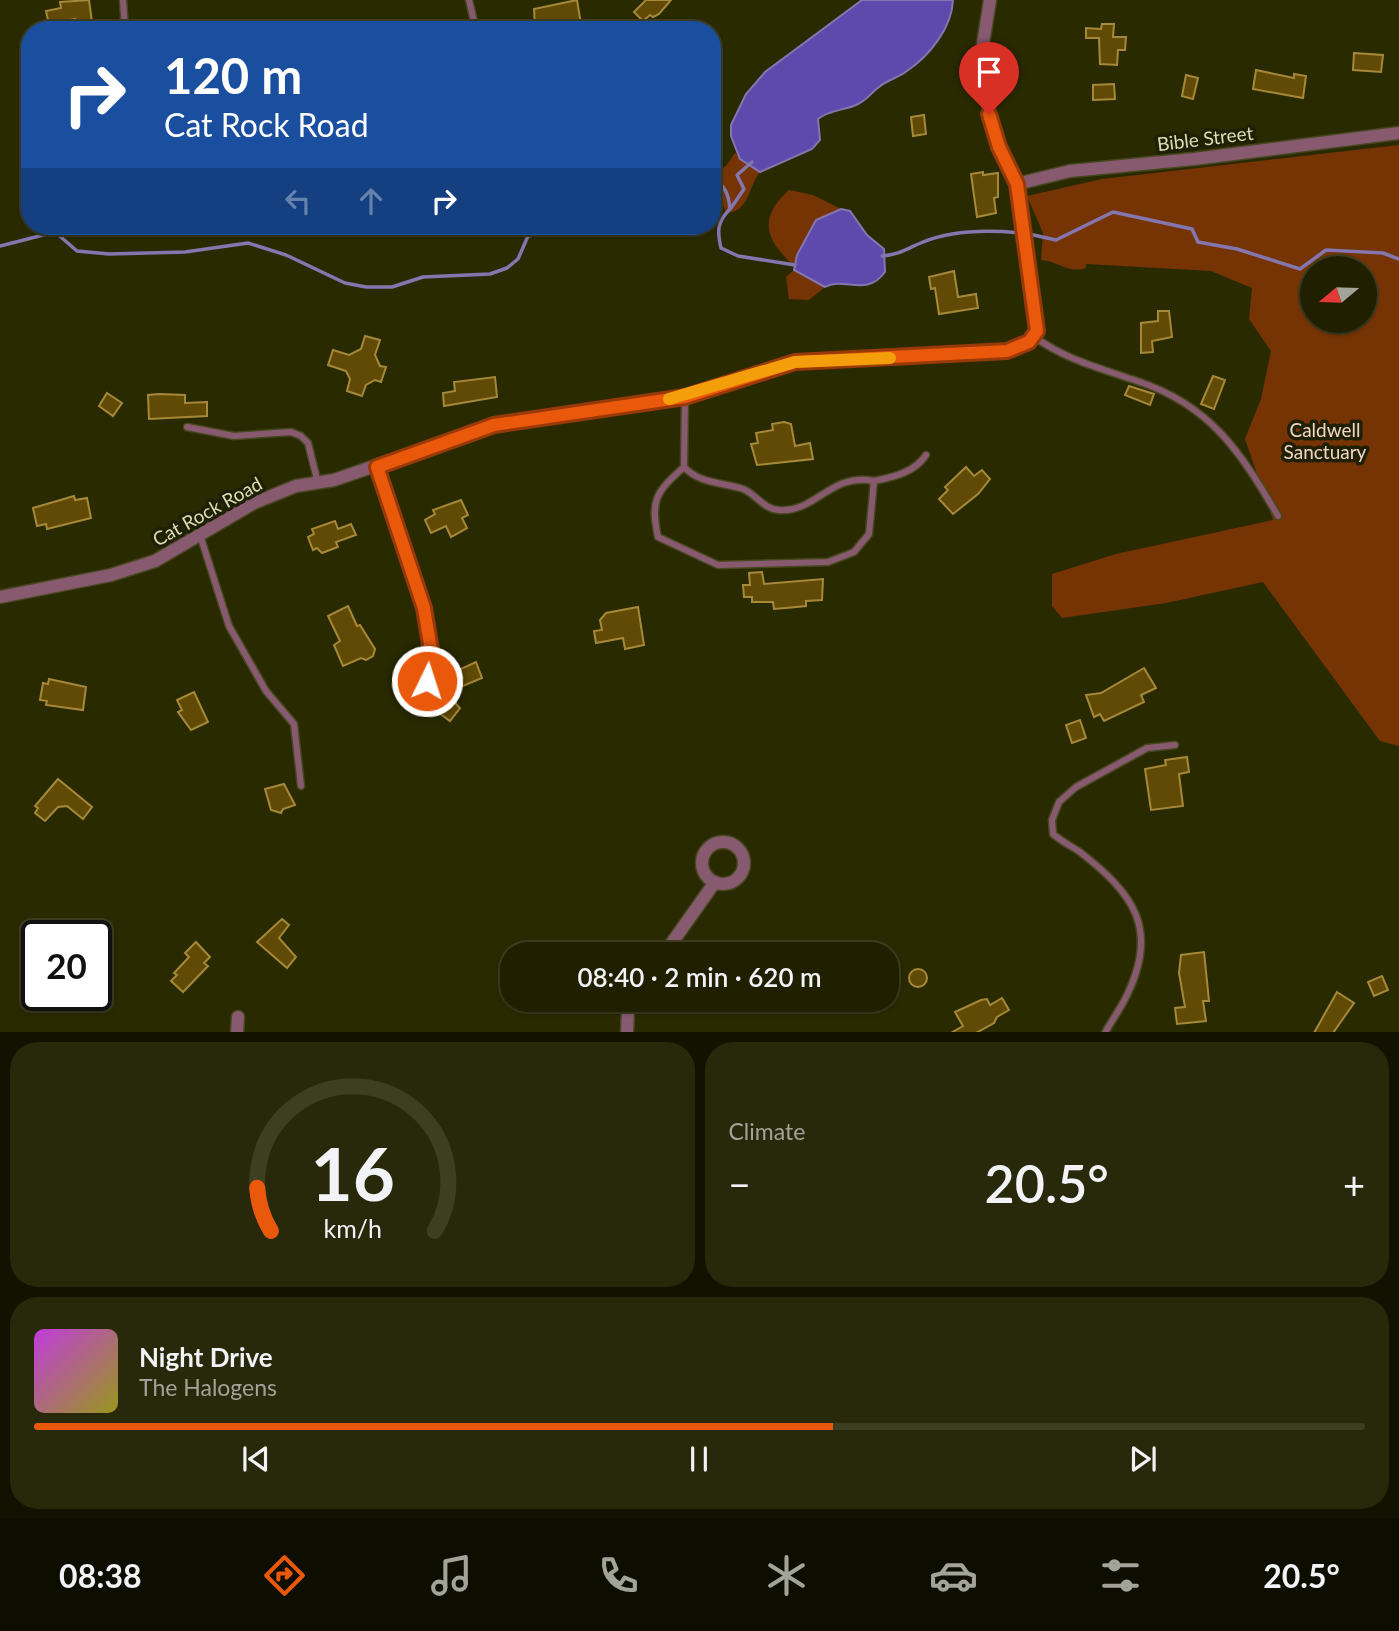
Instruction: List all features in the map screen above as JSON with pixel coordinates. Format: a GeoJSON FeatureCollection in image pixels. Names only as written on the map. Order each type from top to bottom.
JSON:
{"type":"FeatureCollection","features":[{"type":"Feature","properties":{"kind":"street"},"geometry":{"type":"LineString","coordinates":[[990,0],[983,44],[985,85],[994,135],[1017,184],[1037,331],[1033,336]]}},
{"type":"Feature","properties":{"kind":"street","name":"Bible Street"},"geometry":{"type":"LineString","coordinates":[[1017,184],[1070,171],[1194,159],[1399,133]]}},
{"type":"Feature","properties":{"kind":"street","name":"Cat Rock Road"},"geometry":{"type":"LineString","coordinates":[[0,597],[111,575],[155,561],[254,503],[296,486],[318,483],[377,467],[494,425],[685,397],[795,362],[1007,351],[1029,342],[1033,336]]}},
{"type":"Feature","properties":{"kind":"street"},"geometry":{"type":"LineString","coordinates":[[672,942],[715,882]]}},
{"type":"Feature","properties":{"kind":"street"},"geometry":{"type":"LineString","coordinates":[[627,1032],[628,1012]]}},
{"type":"Feature","properties":{"kind":"street"},"geometry":{"type":"LineString","coordinates":[[237,1032],[238,1017]]}},
{"type":"Feature","properties":{"kind":"lane"},"geometry":{"type":"LineString","coordinates":[[123,0],[124,21]]}},
{"type":"Feature","properties":{"kind":"lane"},"geometry":{"type":"LineString","coordinates":[[469,0],[474,21]]}},
{"type":"Feature","properties":{"kind":"lane"},"geometry":{"type":"LineString","coordinates":[[1033,336],[1080,363],[1155,387],[1183,403],[1218,430],[1242,455],[1278,516]]}},
{"type":"Feature","properties":{"kind":"lane"},"geometry":{"type":"LineString","coordinates":[[685,397],[684,467],[693,477],[744,489],[760,504],[779,510],[810,500],[840,482],[857,477],[874,481],[902,474],[921,462],[926,455]]}},
{"type":"Feature","properties":{"kind":"lane"},"geometry":{"type":"LineString","coordinates":[[187,427],[234,436],[291,432],[301,436],[308,443],[318,483]]}},
{"type":"Feature","properties":{"kind":"lane"},"geometry":{"type":"LineString","coordinates":[[377,467],[424,608],[432,656],[427,681],[437,702]]}},
{"type":"Feature","properties":{"kind":"lane"},"geometry":{"type":"LineString","coordinates":[[684,467],[659,491],[654,501],[653,513],[658,537],[718,565],[821,563],[853,552],[869,534],[874,481]]}},
{"type":"Feature","properties":{"kind":"lane"},"geometry":{"type":"LineString","coordinates":[[200,535],[229,626],[266,691],[294,724],[301,786]]}},
{"type":"Feature","properties":{"kind":"lane"},"geometry":{"type":"LineString","coordinates":[[1105,1032],[1127,997],[1138,969],[1143,932],[1137,912],[1122,890],[1078,851],[1053,834],[1052,820],[1059,802],[1076,787],[1147,748],[1175,745]]}},
{"type":"Feature","properties":{"kind":"green space","name":"Caldwell Sanctuary"},"geometry":{"type":"Polygon","coordinates":[[[1399,145],[1399,746],[1380,741],[1263,582],[1166,603],[1062,618],[1052,606],[1052,574],[1116,554],[1273,520],[1245,439],[1261,399],[1271,351],[1249,319],[1252,288],[1211,271],[1086,264],[1086,268],[1074,269],[1041,260],[1043,233],[1027,196],[1102,179],[1399,145]]]}},
{"type":"Feature","properties":{"kind":"green space"},"geometry":{"type":"Polygon","coordinates":[[[735,153],[760,172],[740,208],[726,213],[721,199],[721,169],[735,153]]]}},
{"type":"Feature","properties":{"kind":"green space"},"geometry":{"type":"Polygon","coordinates":[[[789,190],[813,195],[841,209],[816,221],[793,265],[776,246],[769,228],[773,210],[789,190]]]}},
{"type":"Feature","properties":{"kind":"green space"},"geometry":{"type":"Polygon","coordinates":[[[794,270],[825,287],[809,300],[789,299],[786,277],[794,270]]]}},
{"type":"Feature","properties":{"kind":"shaded area"},"geometry":{"type":"Polygon","coordinates":[[[862,0],[953,0],[944,31],[923,58],[861,102],[818,119],[820,140],[812,149],[760,172],[740,159],[731,136],[731,125],[746,94],[765,72],[862,0]]]}},
{"type":"Feature","properties":{"kind":"shaded area"},"geometry":{"type":"Polygon","coordinates":[[[841,209],[850,211],[867,235],[884,249],[885,272],[870,284],[832,284],[825,287],[794,270],[797,255],[816,220],[841,209]]]}},
{"type":"Feature","properties":{"kind":"building"},"geometry":{"type":"Polygon","coordinates":[[[89,0],[92,21],[48,21],[46,11],[61,8],[60,2],[89,0]]]}},
{"type":"Feature","properties":{"kind":"building"},"geometry":{"type":"Polygon","coordinates":[[[577,0],[580,21],[535,21],[534,9],[577,0]]]}},
{"type":"Feature","properties":{"kind":"building"},"geometry":{"type":"Polygon","coordinates":[[[646,0],[671,0],[659,14],[653,17],[650,15],[643,21],[634,12],[646,0]]]}},
{"type":"Feature","properties":{"kind":"building"},"geometry":{"type":"Polygon","coordinates":[[[1102,24],[1114,24],[1113,37],[1126,37],[1125,50],[1118,50],[1117,65],[1100,64],[1099,38],[1086,38],[1086,28],[1101,29],[1102,24]]]}},
{"type":"Feature","properties":{"kind":"building"},"geometry":{"type":"Polygon","coordinates":[[[1354,53],[1383,55],[1381,72],[1353,70],[1354,53]]]}},
{"type":"Feature","properties":{"kind":"building"},"geometry":{"type":"Polygon","coordinates":[[[1256,70],[1294,78],[1294,74],[1306,76],[1303,98],[1253,89],[1256,70]]]}},
{"type":"Feature","properties":{"kind":"building"},"geometry":{"type":"Polygon","coordinates":[[[1186,75],[1198,78],[1193,99],[1182,96],[1186,75]]]}},
{"type":"Feature","properties":{"kind":"building"},"geometry":{"type":"Polygon","coordinates":[[[1114,84],[1115,99],[1093,100],[1093,85],[1114,84]]]}},
{"type":"Feature","properties":{"kind":"building"},"geometry":{"type":"Polygon","coordinates":[[[924,115],[926,134],[913,136],[911,117],[924,115]]]}},
{"type":"Feature","properties":{"kind":"building"},"geometry":{"type":"Polygon","coordinates":[[[983,172],[983,175],[998,173],[998,197],[994,198],[996,213],[977,217],[971,174],[983,172]]]}},
{"type":"Feature","properties":{"kind":"building"},"geometry":{"type":"Polygon","coordinates":[[[954,271],[958,297],[976,294],[978,308],[939,314],[935,288],[931,289],[929,277],[954,271]]]}},
{"type":"Feature","properties":{"kind":"building"},"geometry":{"type":"Polygon","coordinates":[[[1158,311],[1169,311],[1172,337],[1152,341],[1153,352],[1141,353],[1141,323],[1158,321],[1158,311]]]}},
{"type":"Feature","properties":{"kind":"building"},"geometry":{"type":"Polygon","coordinates":[[[365,336],[380,340],[375,355],[380,366],[386,367],[381,382],[375,380],[366,385],[362,396],[347,391],[350,379],[346,371],[328,365],[333,350],[349,355],[361,349],[365,336]]]}},
{"type":"Feature","properties":{"kind":"building"},"geometry":{"type":"Polygon","coordinates":[[[1213,376],[1225,380],[1214,409],[1201,404],[1213,376]]]}},
{"type":"Feature","properties":{"kind":"building"},"geometry":{"type":"Polygon","coordinates":[[[495,377],[497,397],[444,406],[443,393],[455,391],[454,382],[495,377]]]}},
{"type":"Feature","properties":{"kind":"building"},"geometry":{"type":"Polygon","coordinates":[[[1129,386],[1154,394],[1150,405],[1125,395],[1129,386]]]}},
{"type":"Feature","properties":{"kind":"building"},"geometry":{"type":"Polygon","coordinates":[[[107,393],[122,403],[113,416],[99,406],[107,393]]]}},
{"type":"Feature","properties":{"kind":"building"},"geometry":{"type":"Polygon","coordinates":[[[148,395],[185,395],[185,403],[207,402],[207,416],[149,419],[148,395]]]}},
{"type":"Feature","properties":{"kind":"building"},"geometry":{"type":"Polygon","coordinates":[[[772,424],[791,424],[795,446],[810,443],[813,459],[757,465],[751,444],[758,443],[756,433],[773,430],[772,424]]]}},
{"type":"Feature","properties":{"kind":"building"},"geometry":{"type":"Polygon","coordinates":[[[966,467],[974,476],[982,470],[990,479],[978,494],[953,514],[939,499],[948,490],[945,487],[966,467]]]}},
{"type":"Feature","properties":{"kind":"building"},"geometry":{"type":"Polygon","coordinates":[[[74,496],[75,500],[87,498],[91,518],[47,529],[46,524],[37,526],[33,508],[74,496]]]}},
{"type":"Feature","properties":{"kind":"building"},"geometry":{"type":"Polygon","coordinates":[[[461,500],[468,515],[462,518],[467,528],[451,537],[446,526],[431,533],[425,520],[435,514],[433,510],[461,500]]]}},
{"type":"Feature","properties":{"kind":"building"},"geometry":{"type":"Polygon","coordinates":[[[335,521],[338,529],[351,524],[356,535],[336,542],[338,547],[322,553],[317,548],[313,550],[308,537],[314,534],[312,529],[335,521]]]}},
{"type":"Feature","properties":{"kind":"building"},"geometry":{"type":"Polygon","coordinates":[[[762,572],[764,584],[823,579],[822,600],[806,601],[806,606],[774,609],[773,602],[752,602],[752,597],[744,597],[743,585],[750,585],[749,573],[762,572]]]}},
{"type":"Feature","properties":{"kind":"building"},"geometry":{"type":"Polygon","coordinates":[[[348,606],[357,626],[360,625],[375,649],[373,656],[366,660],[361,658],[343,666],[334,645],[340,641],[328,616],[348,606]]]}},
{"type":"Feature","properties":{"kind":"building"},"geometry":{"type":"Polygon","coordinates":[[[638,607],[644,645],[625,649],[623,638],[596,643],[594,631],[602,630],[600,620],[606,613],[638,607]]]}},
{"type":"Feature","properties":{"kind":"building"},"geometry":{"type":"Polygon","coordinates":[[[476,662],[482,678],[446,693],[445,688],[435,682],[440,666],[452,673],[476,662]]]}},
{"type":"Feature","properties":{"kind":"building"},"geometry":{"type":"Polygon","coordinates":[[[1144,668],[1156,688],[1141,695],[1144,702],[1104,721],[1100,714],[1094,717],[1086,695],[1101,693],[1144,668]]]}},
{"type":"Feature","properties":{"kind":"building"},"geometry":{"type":"Polygon","coordinates":[[[49,679],[86,687],[83,710],[46,705],[47,701],[40,700],[43,683],[48,684],[49,679]]]}},
{"type":"Feature","properties":{"kind":"building"},"geometry":{"type":"Polygon","coordinates":[[[194,692],[208,722],[191,730],[178,712],[182,710],[177,700],[194,692]]]}},
{"type":"Feature","properties":{"kind":"building"},"geometry":{"type":"Polygon","coordinates":[[[453,692],[460,708],[450,721],[439,713],[453,692]]]}},
{"type":"Feature","properties":{"kind":"building"},"geometry":{"type":"Polygon","coordinates":[[[1080,720],[1086,738],[1072,743],[1066,725],[1080,720]]]}},
{"type":"Feature","properties":{"kind":"building"},"geometry":{"type":"Polygon","coordinates":[[[1187,757],[1189,772],[1179,774],[1183,806],[1151,810],[1145,769],[1166,765],[1165,760],[1187,757]]]}},
{"type":"Feature","properties":{"kind":"building"},"geometry":{"type":"Polygon","coordinates":[[[58,779],[92,807],[83,819],[67,806],[58,807],[45,821],[35,813],[38,808],[35,806],[58,779]]]}},
{"type":"Feature","properties":{"kind":"building"},"geometry":{"type":"Polygon","coordinates":[[[284,784],[295,805],[283,809],[281,813],[271,810],[265,789],[284,784]]]}},
{"type":"Feature","properties":{"kind":"building"},"geometry":{"type":"Polygon","coordinates":[[[282,919],[289,925],[279,938],[296,957],[287,968],[257,942],[282,919]]]}},
{"type":"Feature","properties":{"kind":"building"},"geometry":{"type":"Polygon","coordinates":[[[196,942],[210,957],[204,963],[208,966],[183,992],[171,981],[177,975],[174,973],[189,957],[185,953],[196,942]]]}},
{"type":"Feature","properties":{"kind":"building"},"geometry":{"type":"Polygon","coordinates":[[[1204,952],[1209,1001],[1203,1001],[1206,1021],[1177,1024],[1175,1008],[1185,1007],[1179,973],[1181,955],[1204,952]]]}},
{"type":"Feature","properties":{"kind":"building"},"geometry":{"type":"Polygon","coordinates":[[[914,969],[922,969],[927,978],[925,985],[914,987],[909,982],[909,974],[914,969]]]}},
{"type":"Feature","properties":{"kind":"building"},"geometry":{"type":"Polygon","coordinates":[[[1382,976],[1388,990],[1374,996],[1368,982],[1382,976]]]}},
{"type":"Feature","properties":{"kind":"building"},"geometry":{"type":"Polygon","coordinates":[[[1337,992],[1354,1003],[1334,1032],[1315,1032],[1337,992]]]}},
{"type":"Feature","properties":{"kind":"building"},"geometry":{"type":"Polygon","coordinates":[[[1002,998],[1009,1010],[978,1032],[953,1032],[963,1026],[955,1012],[981,1000],[987,999],[990,1005],[1002,998]]]}},
{"type":"Feature","properties":{"kind":"waterway"},"geometry":{"type":"LineString","coordinates":[[731,208],[744,189],[737,175],[752,162]]}},
{"type":"Feature","properties":{"kind":"waterway"},"geometry":{"type":"LineString","coordinates":[[721,185],[727,195],[730,209],[721,222]]}},
{"type":"Feature","properties":{"kind":"waterway"},"geometry":{"type":"LineString","coordinates":[[1029,234],[1056,240],[1113,212],[1192,229],[1198,242],[1237,249],[1300,269],[1326,250],[1383,253],[1399,259]]}},
{"type":"Feature","properties":{"kind":"waterway"},"geometry":{"type":"LineString","coordinates":[[882,256],[898,253],[946,235],[984,231],[1021,233]]}},
{"type":"Feature","properties":{"kind":"waterway"},"geometry":{"type":"LineString","coordinates":[[0,246],[43,235]]}},
{"type":"Feature","properties":{"kind":"waterway"},"geometry":{"type":"LineString","coordinates":[[58,235],[77,251],[109,254],[185,252],[248,243],[286,255],[345,283],[366,287],[392,287],[423,277],[490,274],[507,268],[518,259],[528,236],[534,235]]}},
{"type":"Feature","properties":{"kind":"waterway"},"geometry":{"type":"LineString","coordinates":[[719,235],[721,248],[738,256],[795,265]]}},
{"type":"Feature","properties":{"kind":"slow traffic"},"geometry":{"type":"LineString","coordinates":[[669,399],[685,397],[795,362],[890,358]]}},
{"type":"Feature","properties":{"kind":"route"},"geometry":{"type":"LineString","coordinates":[[427,681],[432,656],[424,608],[377,467],[466,432],[494,425],[685,397],[795,362],[1007,351],[1029,342],[1037,331],[1017,184],[999,147],[989,114]]}}]}
